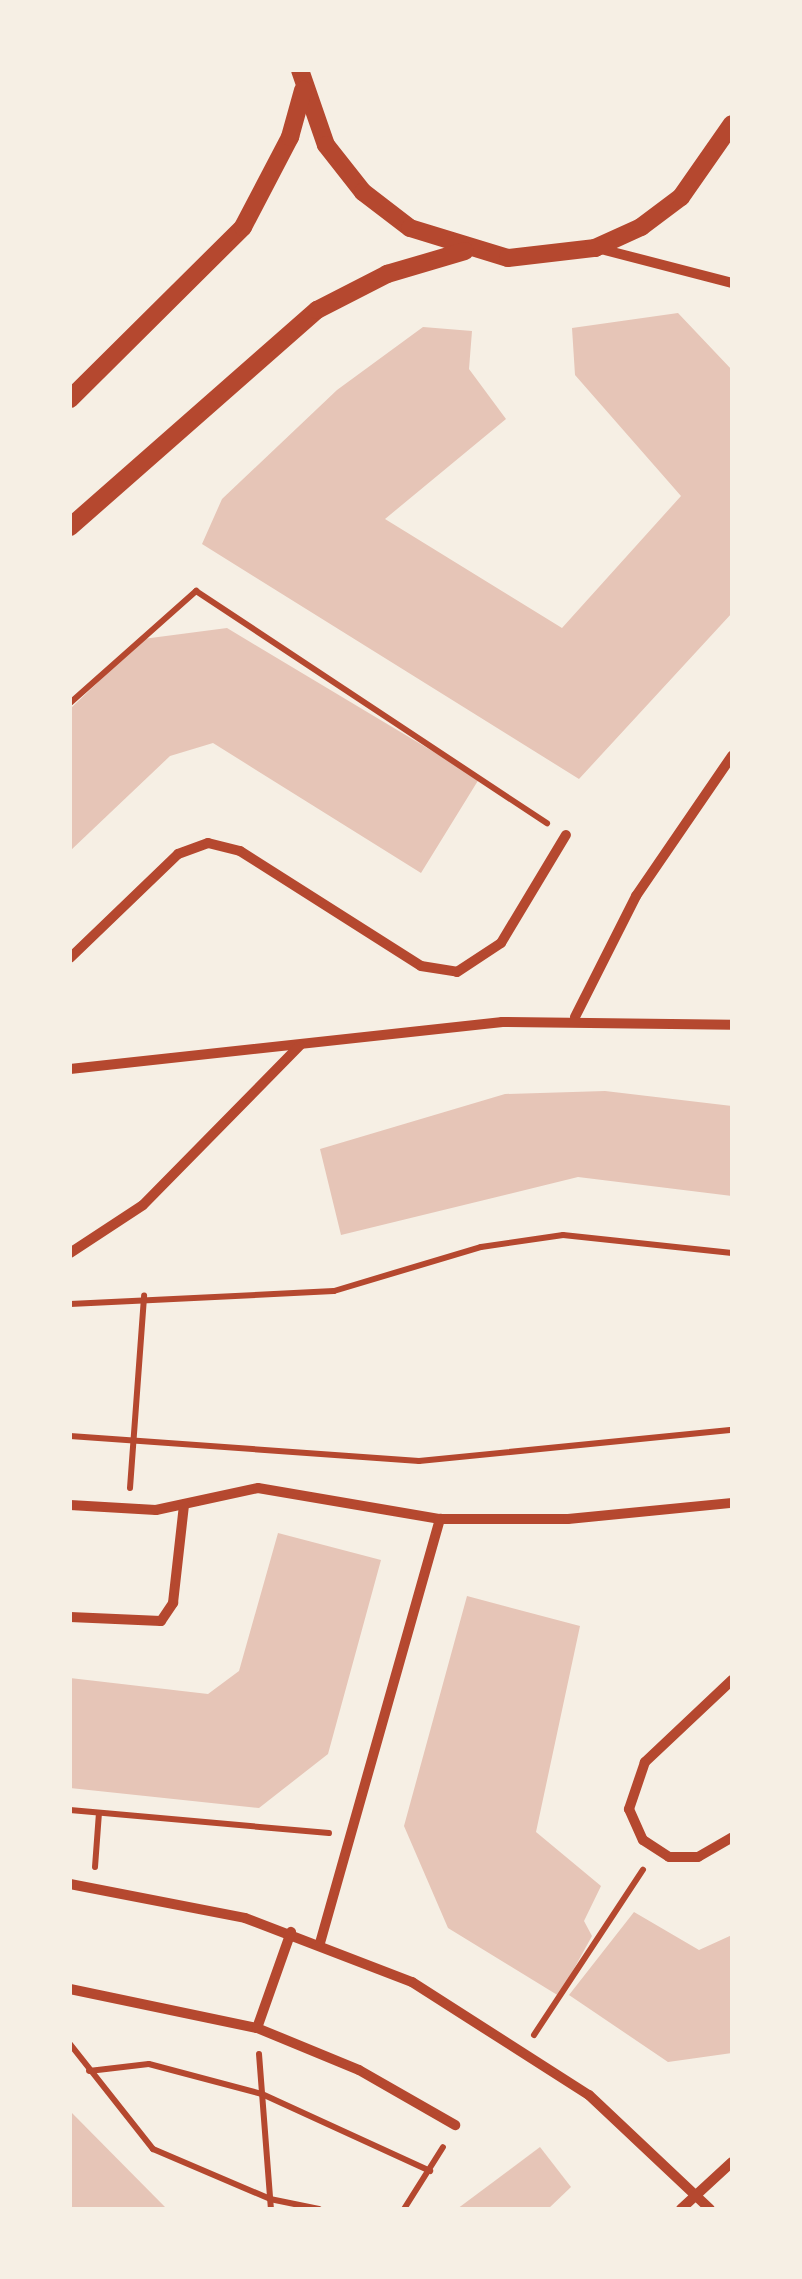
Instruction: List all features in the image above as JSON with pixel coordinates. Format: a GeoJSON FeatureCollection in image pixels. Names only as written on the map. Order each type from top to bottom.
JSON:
{"type":"FeatureCollection","features":[{"type":"Feature","properties":{"kind":"street"},"geometry":{"type":"LineString","coordinates":[[300,70],[303,90],[326,144],[362,192],[410,228],[465,251],[508,258],[596,248],[732,283]]}},
{"type":"Feature","properties":{"kind":"street"},"geometry":{"type":"LineString","coordinates":[[70,399],[243,227],[290,137],[303,90]]}},
{"type":"Feature","properties":{"kind":"street"},"geometry":{"type":"LineString","coordinates":[[596,248],[682,197],[732,124]]}},
{"type":"Feature","properties":{"kind":"street"},"geometry":{"type":"LineString","coordinates":[[70,528],[317,310],[388,274],[465,251]]}},
{"type":"Feature","properties":{"kind":"street"},"geometry":{"type":"LineString","coordinates":[[575,1017],[636,896],[732,756]]}},
{"type":"Feature","properties":{"kind":"street"},"geometry":{"type":"LineString","coordinates":[[70,958],[178,854],[208,843],[240,850],[421,966],[457,972],[501,943],[566,835]]}},
{"type":"Feature","properties":{"kind":"street"},"geometry":{"type":"LineString","coordinates":[[70,1069],[575,1017],[732,1024]]}},
{"type":"Feature","properties":{"kind":"street"},"geometry":{"type":"LineString","coordinates":[[70,1254],[143,1205],[300,1045]]}},
{"type":"Feature","properties":{"kind":"street"},"geometry":{"type":"LineString","coordinates":[[70,1506],[184,1506],[258,1488],[440,1519],[584,1518],[732,1503]]}},
{"type":"Feature","properties":{"kind":"street"},"geometry":{"type":"LineString","coordinates":[[70,1617],[161,1621],[173,1603],[184,1506]]}},
{"type":"Feature","properties":{"kind":"street"},"geometry":{"type":"LineString","coordinates":[[320,1943],[440,1519]]}},
{"type":"Feature","properties":{"kind":"street"},"geometry":{"type":"LineString","coordinates":[[732,1680],[634,1776],[633,1826],[656,1851],[698,1858],[732,1837]]}},
{"type":"Feature","properties":{"kind":"street"},"geometry":{"type":"LineString","coordinates":[[70,1884],[291,1932],[412,1982],[525,2048],[710,2209]]}},
{"type":"Feature","properties":{"kind":"street"},"geometry":{"type":"LineString","coordinates":[[257,2028],[291,1932]]}},
{"type":"Feature","properties":{"kind":"street"},"geometry":{"type":"LineString","coordinates":[[70,1989],[257,2028],[359,2070],[455,2125]]}},
{"type":"Feature","properties":{"kind":"street"},"geometry":{"type":"LineString","coordinates":[[681,2209],[732,2162]]}},
{"type":"Feature","properties":{"kind":"path"},"geometry":{"type":"LineString","coordinates":[[70,703],[196,591],[566,835]]}},
{"type":"Feature","properties":{"kind":"path"},"geometry":{"type":"LineString","coordinates":[[70,1304],[144,1296],[334,1290],[480,1248],[563,1235],[732,1254]]}},
{"type":"Feature","properties":{"kind":"path"},"geometry":{"type":"LineString","coordinates":[[127,1509],[144,1296]]}},
{"type":"Feature","properties":{"kind":"path"},"geometry":{"type":"LineString","coordinates":[[70,1436],[419,1462],[732,1430]]}},
{"type":"Feature","properties":{"kind":"path"},"geometry":{"type":"LineString","coordinates":[[70,1810],[350,1835]]}},
{"type":"Feature","properties":{"kind":"path"},"geometry":{"type":"LineString","coordinates":[[93,1886],[99,1813]]}},
{"type":"Feature","properties":{"kind":"path"},"geometry":{"type":"LineString","coordinates":[[525,2048],[656,1851]]}},
{"type":"Feature","properties":{"kind":"path"},"geometry":{"type":"LineString","coordinates":[[257,2028],[271,2209]]}},
{"type":"Feature","properties":{"kind":"path"},"geometry":{"type":"LineString","coordinates":[[70,2044],[140,2140],[270,2199],[320,2209]]}},
{"type":"Feature","properties":{"kind":"path"},"geometry":{"type":"LineString","coordinates":[[88,2071],[149,2064],[262,2094],[430,2171]]}},
{"type":"Feature","properties":{"kind":"path"},"geometry":{"type":"LineString","coordinates":[[404,2209],[455,2125]]}},
{"type":"Feature","properties":{"kind":"building"},"geometry":{"type":"Polygon","coordinates":[[[678,313],[732,370],[732,613],[579,779],[202,544],[222,499],[337,390],[423,327],[472,331],[469,369],[506,419],[385,519],[562,628],[681,496],[575,375],[572,328],[678,313]]]}},
{"type":"Feature","properties":{"kind":"building"},"geometry":{"type":"Polygon","coordinates":[[[227,628],[479,779],[421,873],[213,743],[170,756],[70,851],[70,709],[143,639],[227,628]]]}},
{"type":"Feature","properties":{"kind":"building"},"geometry":{"type":"Polygon","coordinates":[[[605,1091],[732,1106],[732,1196],[578,1177],[341,1235],[320,1149],[505,1094],[605,1091]]]}},
{"type":"Feature","properties":{"kind":"building"},"geometry":{"type":"Polygon","coordinates":[[[278,1533],[381,1560],[328,1754],[259,1808],[70,1788],[70,1678],[208,1694],[239,1671],[278,1533]]]}},
{"type":"Feature","properties":{"kind":"building"},"geometry":{"type":"Polygon","coordinates":[[[467,1596],[580,1626],[536,1832],[601,1886],[584,1921],[592,1936],[559,1996],[448,1928],[404,1826],[467,1596]]]}},
{"type":"Feature","properties":{"kind":"building"},"geometry":{"type":"Polygon","coordinates":[[[634,1912],[699,1950],[732,1935],[732,2053],[668,2062],[569,1995],[634,1912]]]}},
{"type":"Feature","properties":{"kind":"building"},"geometry":{"type":"Polygon","coordinates":[[[70,2111],[167,2209],[70,2209],[70,2111]]]}},
{"type":"Feature","properties":{"kind":"building"},"geometry":{"type":"Polygon","coordinates":[[[540,2147],[571,2187],[548,2209],[457,2209],[540,2147]]]}}]}
